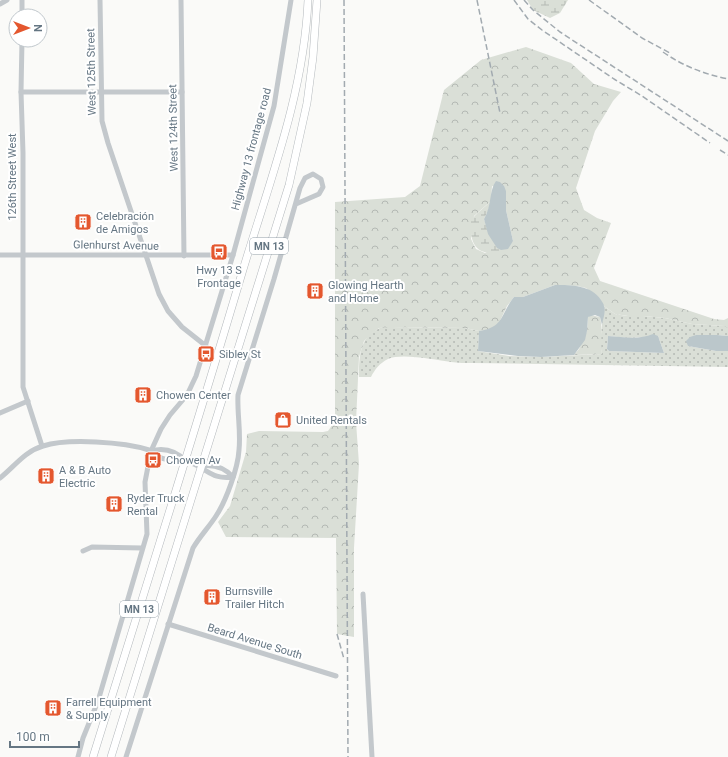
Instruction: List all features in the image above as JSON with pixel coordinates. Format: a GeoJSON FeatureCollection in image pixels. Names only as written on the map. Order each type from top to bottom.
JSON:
{"type":"FeatureCollection","features":[{"type":"Feature","properties":{"kind":"highway","name":"MN 13"},"geometry":{"type":"LineString","coordinates":[[92,757],[186,461],[282,144],[303,56],[308,0]]}},
{"type":"Feature","properties":{"kind":"highway","name":"MN 13"},"geometry":{"type":"LineString","coordinates":[[111,757],[288,185],[307,103],[313,57],[317,0]]}},
{"type":"Feature","properties":{"kind":"street"},"geometry":{"type":"LineString","coordinates":[[0,4],[7,0]]}},
{"type":"Feature","properties":{"kind":"street","name":"West 125th Street"},"geometry":{"type":"LineString","coordinates":[[100,0],[102,121],[159,294],[168,311],[182,327],[206,346]]}},
{"type":"Feature","properties":{"kind":"street","name":"West 124th Street"},"geometry":{"type":"LineString","coordinates":[[181,0],[184,256]]}},
{"type":"Feature","properties":{"kind":"street","name":"Highway 13 frontage road"},"geometry":{"type":"LineString","coordinates":[[233,255],[274,106],[291,0]]}},
{"type":"Feature","properties":{"kind":"street","name":"126th Street West"},"geometry":{"type":"LineString","coordinates":[[22,48],[23,387],[42,446]]}},
{"type":"Feature","properties":{"kind":"street"},"geometry":{"type":"LineString","coordinates":[[21,92],[182,92]]}},
{"type":"Feature","properties":{"kind":"street"},"geometry":{"type":"LineString","coordinates":[[126,757],[193,548],[202,533],[217,515],[226,499],[233,477],[239,452],[240,438],[237,408],[238,395],[274,279],[300,188],[305,178],[313,174],[322,179],[323,187],[320,194],[296,204]]}},
{"type":"Feature","properties":{"kind":"street","name":"Glenhurst Avenue"},"geometry":{"type":"LineString","coordinates":[[0,255],[233,255]]}},
{"type":"Feature","properties":{"kind":"street"},"geometry":{"type":"LineString","coordinates":[[78,757],[83,738],[98,700],[147,534],[145,482],[151,451],[161,429],[170,415],[187,395],[196,376],[233,255]]}},
{"type":"Feature","properties":{"kind":"street"},"geometry":{"type":"LineString","coordinates":[[0,413],[28,401]]}},
{"type":"Feature","properties":{"kind":"street"},"geometry":{"type":"LineString","coordinates":[[0,478],[24,456],[42,446],[63,442],[111,443],[134,446],[151,451],[158,457],[176,462],[186,461],[201,466],[210,465],[227,470],[233,477]]}},
{"type":"Feature","properties":{"kind":"street"},"geometry":{"type":"LineString","coordinates":[[151,451],[160,448],[179,454],[186,461]]}},
{"type":"Feature","properties":{"kind":"street"},"geometry":{"type":"LineString","coordinates":[[201,466],[208,473],[224,478],[233,477]]}},
{"type":"Feature","properties":{"kind":"street"},"geometry":{"type":"LineString","coordinates":[[83,551],[92,547],[142,548]]}},
{"type":"Feature","properties":{"kind":"street"},"geometry":{"type":"LineString","coordinates":[[363,594],[372,757]]}},
{"type":"Feature","properties":{"kind":"street","name":"Beard Avenue South"},"geometry":{"type":"LineString","coordinates":[[168,624],[336,676]]}},
{"type":"Feature","properties":{"kind":"green space"},"geometry":{"type":"Polygon","coordinates":[[[527,0],[568,0],[560,13],[550,18],[533,10],[527,0]]]}},
{"type":"Feature","properties":{"kind":"green space"},"geometry":{"type":"Polygon","coordinates":[[[526,47],[571,63],[594,84],[621,92],[613,101],[595,131],[576,188],[584,210],[597,218],[611,223],[594,268],[600,281],[714,319],[724,320],[728,318],[728,328],[724,326],[692,324],[665,318],[615,314],[604,306],[598,297],[586,288],[555,285],[523,297],[514,297],[507,306],[499,323],[494,328],[487,330],[479,331],[465,328],[391,327],[379,328],[371,334],[364,341],[359,357],[356,422],[359,464],[354,548],[354,637],[337,634],[336,538],[226,537],[218,522],[230,506],[246,452],[247,434],[259,431],[323,432],[328,431],[335,421],[335,202],[405,197],[420,186],[444,90],[481,60],[526,47]],[[492,186],[491,201],[474,216],[471,239],[476,249],[485,253],[513,241],[506,210],[506,191],[492,186]]]}},
{"type":"Feature","properties":{"kind":"green space"},"geometry":{"type":"Polygon","coordinates":[[[491,201],[484,219],[486,225],[504,250],[508,249],[502,254],[481,251],[474,244],[472,239],[470,228],[471,221],[477,213],[491,201]]]}},
{"type":"Feature","properties":{"kind":"green space"},"geometry":{"type":"Polygon","coordinates":[[[604,306],[615,314],[627,316],[665,318],[692,324],[725,326],[728,328],[728,336],[696,335],[688,346],[716,351],[728,351],[728,367],[462,363],[419,358],[394,357],[378,366],[371,377],[359,377],[360,356],[364,343],[367,337],[382,327],[465,328],[479,331],[478,351],[509,356],[541,357],[602,354],[600,344],[604,306]],[[608,336],[607,349],[609,351],[664,353],[658,336],[629,338],[608,336]]]}},
{"type":"Feature","properties":{"kind":"green space"},"geometry":{"type":"Polygon","coordinates":[[[590,315],[600,317],[602,354],[574,355],[579,349],[587,331],[588,317],[590,315]]]}},
{"type":"Feature","properties":{"kind":"shaded area"},"geometry":{"type":"Polygon","coordinates":[[[496,181],[500,182],[504,186],[506,191],[506,210],[513,241],[508,249],[501,250],[497,248],[488,234],[484,219],[487,214],[492,189],[496,181]]]}},
{"type":"Feature","properties":{"kind":"shaded area"},"geometry":{"type":"Polygon","coordinates":[[[555,285],[581,287],[592,291],[601,300],[605,308],[602,325],[600,317],[595,315],[588,317],[585,340],[574,355],[541,357],[478,351],[479,331],[487,329],[498,323],[514,297],[523,297],[555,285]]]}},
{"type":"Feature","properties":{"kind":"shaded area"},"geometry":{"type":"Polygon","coordinates":[[[653,334],[658,336],[664,353],[609,351],[607,349],[608,336],[637,338],[653,334]]]}},
{"type":"Feature","properties":{"kind":"shaded area"},"geometry":{"type":"Polygon","coordinates":[[[696,335],[728,336],[728,351],[716,351],[688,346],[686,341],[690,337],[696,335]]]}},
{"type":"Feature","properties":{"kind":"railway"},"geometry":{"type":"LineString","coordinates":[[344,0],[348,757]]}},
{"type":"Feature","properties":{"kind":"railway"},"geometry":{"type":"LineString","coordinates":[[477,0],[500,113]]}},
{"type":"Feature","properties":{"kind":"railway"},"geometry":{"type":"LineString","coordinates":[[514,0],[528,19],[542,30],[710,143]]}},
{"type":"Feature","properties":{"kind":"railway"},"geometry":{"type":"LineString","coordinates":[[524,0],[533,10],[560,32],[728,141]]}},
{"type":"Feature","properties":{"kind":"railway"},"geometry":{"type":"LineString","coordinates":[[589,0],[642,38],[670,53]]}},
{"type":"Feature","properties":{"kind":"railway"},"geometry":{"type":"LineString","coordinates":[[663,52],[694,69],[728,79]]}},
{"type":"Feature","properties":{"kind":"railway"},"geometry":{"type":"LineString","coordinates":[[720,150],[728,155]]}},
{"type":"Feature","properties":{"kind":"railway"},"geometry":{"type":"LineString","coordinates":[[337,634],[344,659]]}},
{"type":"Feature","properties":{"kind":"place","name":"Celebración de Amigos"},"geometry":{"type":"Point","coordinates":[83,222]}},
{"type":"Feature","properties":{"kind":"place","name":"Hwy 13 S Frontage"},"geometry":{"type":"Point","coordinates":[219,252]}},
{"type":"Feature","properties":{"kind":"place","name":"Glowing Hearth and Home"},"geometry":{"type":"Point","coordinates":[315,291]}},
{"type":"Feature","properties":{"kind":"place","name":"Sibley St"},"geometry":{"type":"Point","coordinates":[206,354]}},
{"type":"Feature","properties":{"kind":"place","name":"Chowen Center"},"geometry":{"type":"Point","coordinates":[143,395]}},
{"type":"Feature","properties":{"kind":"place","name":"United Rentals"},"geometry":{"type":"Point","coordinates":[283,420]}},
{"type":"Feature","properties":{"kind":"place","name":"Chowen Av"},"geometry":{"type":"Point","coordinates":[153,460]}},
{"type":"Feature","properties":{"kind":"place","name":"A & B Auto Electric"},"geometry":{"type":"Point","coordinates":[46,476]}},
{"type":"Feature","properties":{"kind":"place","name":"Ryder Truck Rental"},"geometry":{"type":"Point","coordinates":[114,504]}},
{"type":"Feature","properties":{"kind":"place","name":"Burnsville Trailer Hitch"},"geometry":{"type":"Point","coordinates":[212,597]}},
{"type":"Feature","properties":{"kind":"place","name":"Farrell Equipment & Supply"},"geometry":{"type":"Point","coordinates":[53,708]}}]}
